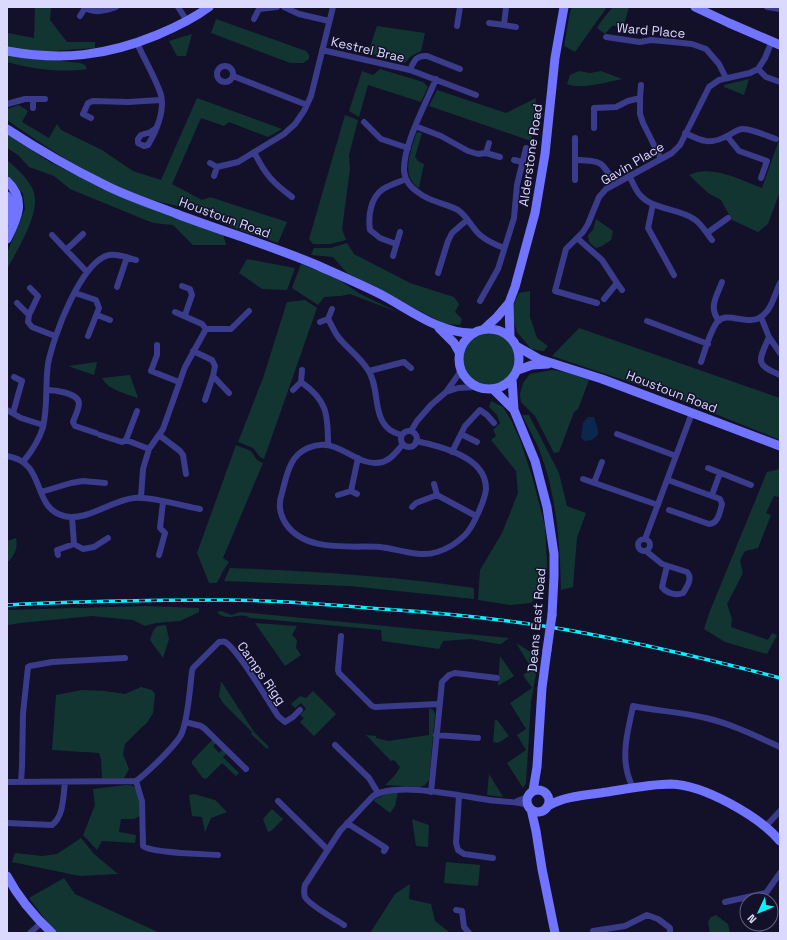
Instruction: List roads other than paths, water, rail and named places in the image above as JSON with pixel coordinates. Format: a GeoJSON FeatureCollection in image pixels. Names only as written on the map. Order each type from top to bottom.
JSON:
{"type":"FeatureCollection","features":[{"type":"Feature","properties":{"kind":"street"},"geometry":{"type":"LineString","coordinates":[[80,16],[84,8],[96,11],[116,7]]}},
{"type":"Feature","properties":{"kind":"street"},"geometry":{"type":"LineString","coordinates":[[178,7],[186,21]]}},
{"type":"Feature","properties":{"kind":"street"},"geometry":{"type":"LineString","coordinates":[[7,51],[30,55],[73,56],[105,52],[137,43],[186,21],[209,7]]}},
{"type":"Feature","properties":{"kind":"street"},"geometry":{"type":"LineString","coordinates":[[254,19],[259,8],[277,7]]}},
{"type":"Feature","properties":{"kind":"street"},"geometry":{"type":"LineString","coordinates":[[284,7],[299,14],[329,21]]}},
{"type":"Feature","properties":{"kind":"street"},"geometry":{"type":"LineString","coordinates":[[210,163],[217,167],[238,162],[290,129],[295,124],[312,96],[333,7]]}},
{"type":"Feature","properties":{"kind":"street"},"geometry":{"type":"LineString","coordinates":[[457,26],[460,7]]}},
{"type":"Feature","properties":{"kind":"street"},"geometry":{"type":"LineString","coordinates":[[504,25],[506,7]]}},
{"type":"Feature","properties":{"kind":"street","name":"Alderstone Road"},"geometry":{"type":"LineString","coordinates":[[510,336],[509,303],[521,268],[535,213],[545,154],[554,58],[564,7]]}},
{"type":"Feature","properties":{"kind":"street"},"geometry":{"type":"LineString","coordinates":[[695,7],[776,43],[758,69],[766,77],[780,82]]}},
{"type":"Feature","properties":{"kind":"street"},"geometry":{"type":"LineString","coordinates":[[767,7],[780,8]]}},
{"type":"Feature","properties":{"kind":"street"},"geometry":{"type":"LineString","coordinates":[[489,23],[516,27]]}},
{"type":"Feature","properties":{"kind":"street","name":"Ward Place"},"geometry":{"type":"LineString","coordinates":[[606,37],[640,42],[651,40],[692,44],[706,49],[719,64],[726,78]]}},
{"type":"Feature","properties":{"kind":"street"},"geometry":{"type":"LineString","coordinates":[[137,43],[158,89],[161,100],[159,122],[155,129]]}},
{"type":"Feature","properties":{"kind":"street","name":"Kestrel Brae"},"geometry":{"type":"LineString","coordinates":[[322,50],[410,70],[476,95]]}},
{"type":"Feature","properties":{"kind":"street","name":"Kestrel Brae"},"geometry":{"type":"LineString","coordinates":[[410,70],[416,58],[421,56],[427,56],[444,66],[460,69]]}},
{"type":"Feature","properties":{"kind":"street","name":"Gavin Place"},"geometry":{"type":"LineString","coordinates":[[597,303],[552,290],[566,249],[583,232],[588,224],[599,197],[606,189],[672,153],[680,145],[709,87],[719,80],[750,73],[758,69]]}},
{"type":"Feature","properties":{"kind":"street"},"geometry":{"type":"LineString","coordinates":[[233,76],[307,105]]}},
{"type":"Feature","properties":{"kind":"street"},"geometry":{"type":"LineString","coordinates":[[436,79],[415,126],[408,148],[404,171],[406,179],[410,186],[419,194],[429,200],[450,206],[459,211],[479,234],[490,242],[504,248]]}},
{"type":"Feature","properties":{"kind":"street"},"geometry":{"type":"LineString","coordinates":[[641,84],[640,114],[642,123],[661,159]]}},
{"type":"Feature","properties":{"kind":"street"},"geometry":{"type":"LineString","coordinates":[[594,128],[593,105],[616,107],[628,101],[640,98]]}},
{"type":"Feature","properties":{"kind":"street"},"geometry":{"type":"LineString","coordinates":[[7,104],[25,99],[45,99]]}},
{"type":"Feature","properties":{"kind":"street"},"geometry":{"type":"LineString","coordinates":[[33,99],[33,108]]}},
{"type":"Feature","properties":{"kind":"street"},"geometry":{"type":"LineString","coordinates":[[83,114],[88,103],[93,101],[128,102],[161,100]]}},
{"type":"Feature","properties":{"kind":"street"},"geometry":{"type":"LineString","coordinates":[[76,110],[91,118]]}},
{"type":"Feature","properties":{"kind":"street"},"geometry":{"type":"LineString","coordinates":[[364,122],[381,138],[408,148]]}},
{"type":"Feature","properties":{"kind":"street"},"geometry":{"type":"LineString","coordinates":[[415,126],[441,136],[468,151],[478,154],[486,153],[500,157]]}},
{"type":"Feature","properties":{"kind":"street","name":"Houstoun Road"},"geometry":{"type":"LineString","coordinates":[[7,128],[35,146],[108,187],[178,214],[280,250],[316,265],[379,294],[437,325],[462,333],[473,333]]}},
{"type":"Feature","properties":{"kind":"street"},"geometry":{"type":"LineString","coordinates":[[685,133],[703,141],[710,142],[738,130],[747,129],[776,139]]}},
{"type":"Feature","properties":{"kind":"street"},"geometry":{"type":"LineString","coordinates":[[727,136],[739,151],[767,161],[761,178]]}},
{"type":"Feature","properties":{"kind":"street"},"geometry":{"type":"LineString","coordinates":[[575,138],[575,180]]}},
{"type":"Feature","properties":{"kind":"street"},"geometry":{"type":"LineString","coordinates":[[486,153],[490,143]]}},
{"type":"Feature","properties":{"kind":"street"},"geometry":{"type":"LineString","coordinates":[[480,301],[498,269],[514,218],[517,185],[526,148]]}},
{"type":"Feature","properties":{"kind":"street"},"geometry":{"type":"LineString","coordinates":[[254,152],[263,169],[276,185],[292,197]]}},
{"type":"Feature","properties":{"kind":"street"},"geometry":{"type":"LineString","coordinates":[[514,160],[522,162]]}},
{"type":"Feature","properties":{"kind":"street"},"geometry":{"type":"LineString","coordinates":[[575,160],[596,161],[600,163],[605,166],[615,184]]}},
{"type":"Feature","properties":{"kind":"street"},"geometry":{"type":"LineString","coordinates":[[214,176],[217,167]]}},
{"type":"Feature","properties":{"kind":"street"},"geometry":{"type":"LineString","coordinates":[[629,176],[640,195],[647,201],[687,215],[701,225],[712,240]]}},
{"type":"Feature","properties":{"kind":"street"},"geometry":{"type":"LineString","coordinates":[[396,244],[380,238],[370,230],[370,210],[374,198],[382,190],[406,179]]}},
{"type":"Feature","properties":{"kind":"street"},"geometry":{"type":"LineString","coordinates":[[7,181],[15,192],[19,206],[17,216],[7,238]]}},
{"type":"Feature","properties":{"kind":"street"},"geometry":{"type":"LineString","coordinates":[[7,196],[12,210],[7,238]]}},
{"type":"Feature","properties":{"kind":"street"},"geometry":{"type":"LineString","coordinates":[[654,204],[648,228],[674,275]]}},
{"type":"Feature","properties":{"kind":"street"},"geometry":{"type":"LineString","coordinates":[[707,233],[728,218]]}},
{"type":"Feature","properties":{"kind":"street"},"geometry":{"type":"LineString","coordinates":[[438,273],[438,263],[452,233],[468,220]]}},
{"type":"Feature","properties":{"kind":"street"},"geometry":{"type":"LineString","coordinates":[[393,256],[400,232]]}},
{"type":"Feature","properties":{"kind":"street"},"geometry":{"type":"LineString","coordinates":[[66,250],[83,234]]}},
{"type":"Feature","properties":{"kind":"street"},"geometry":{"type":"LineString","coordinates":[[52,235],[88,272]]}},
{"type":"Feature","properties":{"kind":"street"},"geometry":{"type":"LineString","coordinates":[[577,238],[602,260],[622,290]]}},
{"type":"Feature","properties":{"kind":"street"},"geometry":{"type":"LineString","coordinates":[[23,462],[36,446],[43,426],[47,399],[47,373],[55,336],[66,309],[88,272],[94,264],[104,257],[116,254],[136,260]]}},
{"type":"Feature","properties":{"kind":"street"},"geometry":{"type":"LineString","coordinates":[[117,288],[126,257]]}},
{"type":"Feature","properties":{"kind":"street"},"geometry":{"type":"LineString","coordinates":[[719,320],[715,316],[713,308],[722,282]]}},
{"type":"Feature","properties":{"kind":"street"},"geometry":{"type":"LineString","coordinates":[[604,299],[616,283]]}},
{"type":"Feature","properties":{"kind":"street"},"geometry":{"type":"LineString","coordinates":[[701,362],[719,320],[727,317],[756,320],[761,317],[770,307],[780,283]]}},
{"type":"Feature","properties":{"kind":"street"},"geometry":{"type":"LineString","coordinates":[[182,286],[190,289],[192,295],[185,315]]}},
{"type":"Feature","properties":{"kind":"street"},"geometry":{"type":"LineString","coordinates":[[30,288],[38,296],[29,315],[28,322],[32,327],[55,336]]}},
{"type":"Feature","properties":{"kind":"street"},"geometry":{"type":"LineString","coordinates":[[711,290],[718,292]]}},
{"type":"Feature","properties":{"kind":"street"},"geometry":{"type":"LineString","coordinates":[[75,293],[96,300],[99,308],[88,336]]}},
{"type":"Feature","properties":{"kind":"street"},"geometry":{"type":"LineString","coordinates":[[17,303],[29,315]]}},
{"type":"Feature","properties":{"kind":"street","name":"Alderstone Road"},"geometry":{"type":"LineString","coordinates":[[484,329],[509,303]]}},
{"type":"Feature","properties":{"kind":"street"},"geometry":{"type":"LineString","coordinates":[[320,322],[328,319],[332,309]]}},
{"type":"Feature","properties":{"kind":"street"},"geometry":{"type":"LineString","coordinates":[[206,329],[231,329],[249,311]]}},
{"type":"Feature","properties":{"kind":"street"},"geometry":{"type":"LineString","coordinates":[[175,312],[185,315],[202,324],[206,329]]}},
{"type":"Feature","properties":{"kind":"street"},"geometry":{"type":"LineString","coordinates":[[97,315],[110,320]]}},
{"type":"Feature","properties":{"kind":"street"},"geometry":{"type":"LineString","coordinates":[[761,317],[769,337],[780,353]]}},
{"type":"Feature","properties":{"kind":"street"},"geometry":{"type":"LineString","coordinates":[[328,319],[338,337],[361,360],[369,371],[374,382],[380,416],[383,423],[391,431],[401,435]]}},
{"type":"Feature","properties":{"kind":"street"},"geometry":{"type":"LineString","coordinates":[[646,321],[708,344]]}},
{"type":"Feature","properties":{"kind":"street","name":"Houstoun Road"},"geometry":{"type":"LineString","coordinates":[[437,325],[450,339],[459,352]]}},
{"type":"Feature","properties":{"kind":"street"},"geometry":{"type":"LineString","coordinates":[[141,498],[144,469],[149,449],[159,435],[166,421],[193,352],[206,329]]}},
{"type":"Feature","properties":{"kind":"street"},"geometry":{"type":"LineString","coordinates":[[446,392],[458,388],[475,386],[494,390],[502,387],[512,379],[518,370],[519,358],[516,346],[510,336],[500,331],[484,329],[473,333],[466,338],[459,352],[458,361],[461,371],[467,380],[475,386]]}},
{"type":"Feature","properties":{"kind":"street"},"geometry":{"type":"LineString","coordinates":[[769,337],[760,358],[761,363],[763,367],[780,375]]}},
{"type":"Feature","properties":{"kind":"street"},"geometry":{"type":"LineString","coordinates":[[157,345],[157,355],[151,371],[180,382]]}},
{"type":"Feature","properties":{"kind":"street","name":"Houstoun Road"},"geometry":{"type":"LineString","coordinates":[[516,346],[553,364],[585,373],[780,446]]}},
{"type":"Feature","properties":{"kind":"street"},"geometry":{"type":"LineString","coordinates":[[193,352],[212,360],[215,366],[205,400]]}},
{"type":"Feature","properties":{"kind":"street"},"geometry":{"type":"LineString","coordinates":[[369,371],[404,362],[411,368]]}},
{"type":"Feature","properties":{"kind":"street","name":"Houstoun Road"},"geometry":{"type":"LineString","coordinates":[[518,370],[532,365],[553,364]]}},
{"type":"Feature","properties":{"kind":"street"},"geometry":{"type":"LineString","coordinates":[[293,390],[301,382],[302,370]]}},
{"type":"Feature","properties":{"kind":"street"},"geometry":{"type":"LineString","coordinates":[[411,431],[417,421],[431,405],[446,392],[461,371]]}},
{"type":"Feature","properties":{"kind":"street"},"geometry":{"type":"LineString","coordinates":[[213,376],[229,393]]}},
{"type":"Feature","properties":{"kind":"street"},"geometry":{"type":"LineString","coordinates":[[14,377],[22,381],[10,412],[21,418],[43,426]]}},
{"type":"Feature","properties":{"kind":"street","name":"Deans East Road"},"geometry":{"type":"LineString","coordinates":[[512,379],[514,410],[535,461],[548,507],[554,554],[552,615],[542,688],[537,768],[530,801],[555,933]]}},
{"type":"Feature","properties":{"kind":"street"},"geometry":{"type":"LineString","coordinates":[[301,382],[311,389],[323,405],[326,413],[328,444]]}},
{"type":"Feature","properties":{"kind":"street"},"geometry":{"type":"LineString","coordinates":[[47,390],[57,390],[76,397],[79,400],[79,405],[73,422],[75,426],[122,442],[126,440],[149,449]]}},
{"type":"Feature","properties":{"kind":"street","name":"Deans East Road"},"geometry":{"type":"LineString","coordinates":[[494,390],[514,410]]}},
{"type":"Feature","properties":{"kind":"street"},"geometry":{"type":"LineString","coordinates":[[472,407],[487,415],[494,423]]}},
{"type":"Feature","properties":{"kind":"street"},"geometry":{"type":"LineString","coordinates":[[452,452],[466,426],[480,410]]}},
{"type":"Feature","properties":{"kind":"street"},"geometry":{"type":"LineString","coordinates":[[126,440],[137,411]]}},
{"type":"Feature","properties":{"kind":"street"},"geometry":{"type":"LineString","coordinates":[[645,539],[692,413]]}},
{"type":"Feature","properties":{"kind":"street"},"geometry":{"type":"LineString","coordinates":[[405,431],[411,431],[416,434],[415,444],[410,447],[405,446],[400,438],[401,435],[405,431]]}},
{"type":"Feature","properties":{"kind":"street"},"geometry":{"type":"LineString","coordinates":[[461,434],[477,442]]}},
{"type":"Feature","properties":{"kind":"street"},"geometry":{"type":"LineString","coordinates":[[617,434],[676,456]]}},
{"type":"Feature","properties":{"kind":"street"},"geometry":{"type":"LineString","coordinates":[[159,435],[183,455],[186,474]]}},
{"type":"Feature","properties":{"kind":"street"},"geometry":{"type":"LineString","coordinates":[[403,444],[391,458],[384,462],[371,462],[358,458],[328,444],[320,444],[300,452],[294,459],[288,471],[281,496],[281,517],[288,527],[298,536],[322,544],[387,548],[421,554],[441,551],[456,544],[466,534],[484,497],[486,489],[483,474],[473,463],[452,452],[435,445],[416,440]]}},
{"type":"Feature","properties":{"kind":"street"},"geometry":{"type":"LineString","coordinates":[[7,456],[12,456],[23,462],[32,471],[50,509],[59,514],[72,518],[85,515],[123,500],[141,498],[200,509]]}},
{"type":"Feature","properties":{"kind":"street"},"geometry":{"type":"LineString","coordinates":[[351,491],[358,458]]}},
{"type":"Feature","properties":{"kind":"street"},"geometry":{"type":"LineString","coordinates":[[594,483],[602,462]]}},
{"type":"Feature","properties":{"kind":"street"},"geometry":{"type":"LineString","coordinates":[[708,468],[751,485]]}},
{"type":"Feature","properties":{"kind":"street"},"geometry":{"type":"LineString","coordinates":[[712,495],[720,473]]}},
{"type":"Feature","properties":{"kind":"street"},"geometry":{"type":"LineString","coordinates":[[583,479],[658,505]]}},
{"type":"Feature","properties":{"kind":"street"},"geometry":{"type":"LineString","coordinates":[[668,480],[712,495],[720,499],[722,504],[716,522],[713,524],[709,524],[669,510]]}},
{"type":"Feature","properties":{"kind":"street"},"geometry":{"type":"LineString","coordinates":[[41,492],[71,482],[84,481],[105,483]]}},
{"type":"Feature","properties":{"kind":"street"},"geometry":{"type":"LineString","coordinates":[[434,484],[437,495],[476,516]]}},
{"type":"Feature","properties":{"kind":"street"},"geometry":{"type":"LineString","coordinates":[[338,495],[351,491],[357,494]]}},
{"type":"Feature","properties":{"kind":"street"},"geometry":{"type":"LineString","coordinates":[[412,507],[416,503],[437,495]]}},
{"type":"Feature","properties":{"kind":"street"},"geometry":{"type":"LineString","coordinates":[[159,555],[165,533],[157,528],[163,502]]}},
{"type":"Feature","properties":{"kind":"street"},"geometry":{"type":"LineString","coordinates":[[72,518],[74,544]]}},
{"type":"Feature","properties":{"kind":"street"},"geometry":{"type":"LineString","coordinates":[[58,555],[57,550],[74,544],[83,549],[94,547],[108,538]]}},
{"type":"Feature","properties":{"kind":"street"},"geometry":{"type":"LineString","coordinates":[[645,539],[640,540],[637,545],[640,550],[648,549]]}},
{"type":"Feature","properties":{"kind":"street"},"geometry":{"type":"LineString","coordinates":[[645,539],[648,541],[648,549],[651,556],[662,564],[689,574],[689,582],[683,593],[679,595],[666,592],[662,587],[667,566]]}},
{"type":"Feature","properties":{"kind":"street"},"geometry":{"type":"LineString","coordinates":[[341,636],[338,670],[372,706],[439,704]]}},
{"type":"Feature","properties":{"kind":"street","name":"Camps Rigg"},"geometry":{"type":"LineString","coordinates":[[136,781],[177,742],[182,734],[193,668],[219,642],[225,642],[237,653],[278,716],[285,722],[300,710]]}},
{"type":"Feature","properties":{"kind":"street"},"geometry":{"type":"LineString","coordinates":[[20,782],[22,766],[23,713],[28,667],[52,662],[125,658]]}},
{"type":"Feature","properties":{"kind":"street"},"geometry":{"type":"LineString","coordinates":[[431,792],[440,685],[444,678],[449,674],[456,673],[497,678]]}},
{"type":"Feature","properties":{"kind":"street"},"geometry":{"type":"LineString","coordinates":[[633,789],[627,772],[625,754],[633,706],[705,717],[734,726],[780,747]]}},
{"type":"Feature","properties":{"kind":"street"},"geometry":{"type":"LineString","coordinates":[[185,722],[201,726],[205,729],[246,770]]}},
{"type":"Feature","properties":{"kind":"street"},"geometry":{"type":"LineString","coordinates":[[436,735],[478,738]]}},
{"type":"Feature","properties":{"kind":"street"},"geometry":{"type":"LineString","coordinates":[[335,745],[369,778],[378,793]]}},
{"type":"Feature","properties":{"kind":"street","name":"Deans East Road"},"geometry":{"type":"LineString","coordinates":[[537,768],[545,793]]}},
{"type":"Feature","properties":{"kind":"street"},"geometry":{"type":"LineString","coordinates":[[7,782],[65,783],[136,781],[142,801],[143,846],[145,848],[218,854]]}},
{"type":"Feature","properties":{"kind":"street"},"geometry":{"type":"LineString","coordinates":[[7,823],[52,825],[56,822],[60,815],[65,783]]}},
{"type":"Feature","properties":{"kind":"street"},"geometry":{"type":"LineString","coordinates":[[530,801],[537,812],[554,802],[593,794],[663,784],[689,787],[731,804],[766,826],[780,841]]}},
{"type":"Feature","properties":{"kind":"street"},"geometry":{"type":"LineString","coordinates":[[344,925],[309,902],[305,897],[305,885],[340,831],[369,800],[378,793],[388,790],[401,790],[431,792],[495,801],[530,801]]}},
{"type":"Feature","properties":{"kind":"street"},"geometry":{"type":"LineString","coordinates":[[530,801],[536,790],[564,800]]}},
{"type":"Feature","properties":{"kind":"street"},"geometry":{"type":"LineString","coordinates":[[545,793],[549,799],[545,808]]}},
{"type":"Feature","properties":{"kind":"street"},"geometry":{"type":"LineString","coordinates":[[459,796],[456,843],[458,850],[464,854],[493,858]]}},
{"type":"Feature","properties":{"kind":"street"},"geometry":{"type":"LineString","coordinates":[[278,801],[328,850]]}},
{"type":"Feature","properties":{"kind":"street","name":"Deans East Road"},"geometry":{"type":"LineString","coordinates":[[536,831],[545,808]]}},
{"type":"Feature","properties":{"kind":"street"},"geometry":{"type":"LineString","coordinates":[[766,826],[780,811]]}},
{"type":"Feature","properties":{"kind":"street"},"geometry":{"type":"LineString","coordinates":[[347,823],[386,848],[384,851]]}},
{"type":"Feature","properties":{"kind":"street"},"geometry":{"type":"LineString","coordinates":[[725,902],[766,893],[780,873]]}},
{"type":"Feature","properties":{"kind":"street"},"geometry":{"type":"LineString","coordinates":[[7,876],[22,899],[41,923],[52,933]]}},
{"type":"Feature","properties":{"kind":"street"},"geometry":{"type":"LineString","coordinates":[[462,911],[464,926],[469,933]]}},
{"type":"Feature","properties":{"kind":"street"},"geometry":{"type":"LineString","coordinates":[[593,932],[625,926],[647,915],[658,919],[670,928],[670,933]]}},
{"type":"Feature","properties":{"kind":"street"},"geometry":{"type":"LineString","coordinates":[[30,933],[41,923]]}},
{"type":"Feature","properties":{"kind":"water"},"geometry":{"type":"Polygon","coordinates":[[[588,417],[594,417],[598,435],[592,440],[585,441],[581,438],[583,423],[588,417]]]}},
{"type":"Feature","properties":{"kind":"railway"},"geometry":{"type":"LineString","coordinates":[[7,605],[116,601],[246,600],[450,614],[518,622],[617,639],[780,678]]}}]}
